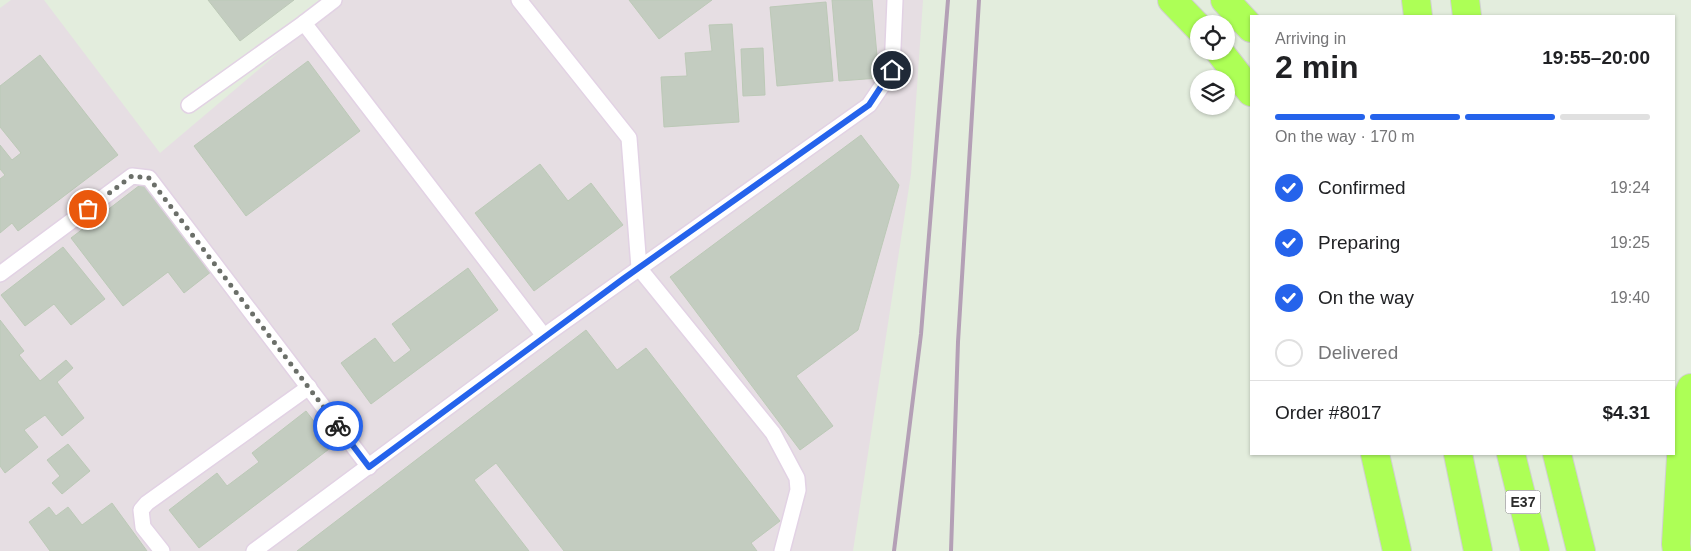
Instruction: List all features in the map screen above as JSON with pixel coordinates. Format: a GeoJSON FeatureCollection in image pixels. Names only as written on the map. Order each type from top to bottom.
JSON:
{"type":"FeatureCollection","features":[{"type":"Feature","properties":{"kind":"highway"},"geometry":{"type":"LineString","coordinates":[[1172,0],[1190,19]]}},
{"type":"Feature","properties":{"kind":"highway"},"geometry":{"type":"LineString","coordinates":[[1225,0],[1250,27]]}},
{"type":"Feature","properties":{"kind":"highway"},"geometry":{"type":"LineString","coordinates":[[1416,0],[1418,15]]}},
{"type":"Feature","properties":{"kind":"highway"},"geometry":{"type":"LineString","coordinates":[[1465,0],[1467,15]]}},
{"type":"Feature","properties":{"kind":"highway"},"geometry":{"type":"LineString","coordinates":[[1226,60],[1250,91]]}},
{"type":"Feature","properties":{"kind":"highway"},"geometry":{"type":"LineString","coordinates":[[1678,551],[1676,544],[1684,405],[1691,388]]}},
{"type":"Feature","properties":{"kind":"highway"},"geometry":{"type":"LineString","coordinates":[[1375,455],[1397,551]]}},
{"type":"Feature","properties":{"kind":"highway"},"geometry":{"type":"LineString","coordinates":[[1458,455],[1478,551]]}},
{"type":"Feature","properties":{"kind":"highway","name":"E37"},"geometry":{"type":"LineString","coordinates":[[1511,455],[1535,551]]}},
{"type":"Feature","properties":{"kind":"highway"},"geometry":{"type":"LineString","coordinates":[[1557,455],[1581,551]]}},
{"type":"Feature","properties":{"kind":"lane"},"geometry":{"type":"LineString","coordinates":[[190,105],[334,0]]}},
{"type":"Feature","properties":{"kind":"lane"},"geometry":{"type":"LineString","coordinates":[[519,0],[629,138],[639,268],[772,433],[797,478],[798,490],[782,551]]}},
{"type":"Feature","properties":{"kind":"lane"},"geometry":{"type":"LineString","coordinates":[[254,551],[544,336],[869,105],[892,70],[895,0]]}},
{"type":"Feature","properties":{"kind":"lane"},"geometry":{"type":"LineString","coordinates":[[304,23],[544,336]]}},
{"type":"Feature","properties":{"kind":"lane"},"geometry":{"type":"LineString","coordinates":[[0,274],[132,176],[149,178],[369,467]]}},
{"type":"Feature","properties":{"kind":"lane"},"geometry":{"type":"LineString","coordinates":[[162,551],[143,526],[141,510],[147,503],[309,387]]}},
{"type":"Feature","properties":{"kind":"shaded area"},"geometry":{"type":"Polygon","coordinates":[[[11,0],[44,0],[160,153],[341,0],[923,0],[911,174],[853,551],[0,551],[0,8],[11,0]]]}},
{"type":"Feature","properties":{"kind":"building"},"geometry":{"type":"Polygon","coordinates":[[[208,0],[294,0],[240,41],[208,0]]]}},
{"type":"Feature","properties":{"kind":"building"},"geometry":{"type":"Polygon","coordinates":[[[629,0],[712,0],[659,39],[629,0]]]}},
{"type":"Feature","properties":{"kind":"building"},"geometry":{"type":"Polygon","coordinates":[[[832,0],[872,0],[879,78],[839,81],[832,0]]]}},
{"type":"Feature","properties":{"kind":"building"},"geometry":{"type":"Polygon","coordinates":[[[826,2],[833,81],[777,86],[770,7],[826,2]]]}},
{"type":"Feature","properties":{"kind":"building"},"geometry":{"type":"Polygon","coordinates":[[[732,24],[739,122],[664,127],[661,77],[687,76],[685,53],[712,51],[709,25],[732,24]]]}},
{"type":"Feature","properties":{"kind":"building"},"geometry":{"type":"Polygon","coordinates":[[[763,48],[765,95],[743,96],[741,49],[763,48]]]}},
{"type":"Feature","properties":{"kind":"building"},"geometry":{"type":"Polygon","coordinates":[[[40,55],[118,155],[18,231],[12,223],[0,233],[0,179],[5,175],[0,169],[0,145],[12,160],[21,153],[0,127],[0,86],[40,55]]]}},
{"type":"Feature","properties":{"kind":"building"},"geometry":{"type":"Polygon","coordinates":[[[308,61],[360,131],[246,216],[194,146],[308,61]]]}},
{"type":"Feature","properties":{"kind":"building"},"geometry":{"type":"Polygon","coordinates":[[[861,135],[899,185],[858,330],[796,376],[833,426],[800,450],[670,277],[861,135]]]}},
{"type":"Feature","properties":{"kind":"building"},"geometry":{"type":"Polygon","coordinates":[[[540,164],[568,201],[591,183],[623,225],[534,291],[475,213],[540,164]]]}},
{"type":"Feature","properties":{"kind":"building"},"geometry":{"type":"Polygon","coordinates":[[[144,182],[212,271],[184,293],[168,272],[123,306],[71,238],[144,182]]]}},
{"type":"Feature","properties":{"kind":"building"},"geometry":{"type":"Polygon","coordinates":[[[63,247],[105,299],[71,325],[54,304],[25,326],[1,295],[63,247]]]}},
{"type":"Feature","properties":{"kind":"building"},"geometry":{"type":"Polygon","coordinates":[[[468,268],[498,310],[371,404],[341,363],[375,338],[394,363],[411,350],[392,324],[468,268]]]}},
{"type":"Feature","properties":{"kind":"building"},"geometry":{"type":"Polygon","coordinates":[[[0,320],[24,351],[19,355],[40,381],[66,360],[73,368],[57,382],[84,418],[62,436],[45,415],[24,430],[38,447],[5,473],[0,466],[0,320]]]}},
{"type":"Feature","properties":{"kind":"building"},"geometry":{"type":"Polygon","coordinates":[[[586,330],[617,370],[646,348],[780,521],[751,543],[757,551],[564,551],[496,463],[474,480],[529,551],[297,551],[586,330]]]}},
{"type":"Feature","properties":{"kind":"building"},"geometry":{"type":"Polygon","coordinates":[[[306,411],[333,446],[199,548],[169,510],[217,473],[227,486],[259,462],[252,453],[306,411]]]}},
{"type":"Feature","properties":{"kind":"building"},"geometry":{"type":"Polygon","coordinates":[[[68,444],[90,471],[62,494],[52,483],[60,476],[47,460],[68,444]]]}},
{"type":"Feature","properties":{"kind":"building"},"geometry":{"type":"Polygon","coordinates":[[[112,503],[147,551],[50,551],[29,522],[49,507],[56,516],[68,507],[82,525],[112,503]]]}},
{"type":"Feature","properties":{"kind":"railway"},"geometry":{"type":"LineString","coordinates":[[894,551],[921,334],[948,0]]}},
{"type":"Feature","properties":{"kind":"railway"},"geometry":{"type":"LineString","coordinates":[[951,551],[958,342],[979,0]]}},
{"type":"Feature","properties":{"kind":"way so far"},"geometry":{"type":"LineString","coordinates":[[88,209],[132,176],[149,178],[338,426]]}},
{"type":"Feature","properties":{"kind":"route"},"geometry":{"type":"LineString","coordinates":[[338,426],[369,467],[544,336],[869,105],[892,70]]}}]}
